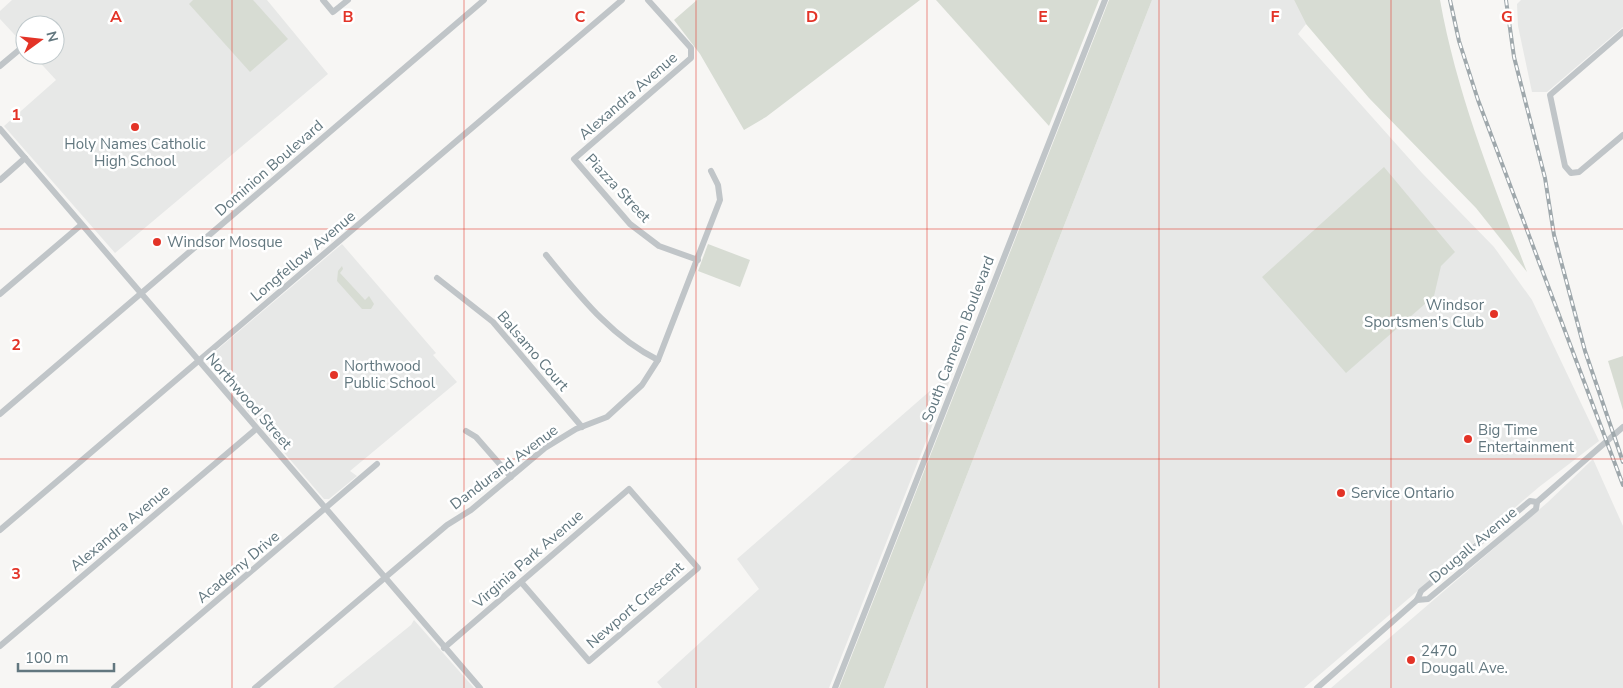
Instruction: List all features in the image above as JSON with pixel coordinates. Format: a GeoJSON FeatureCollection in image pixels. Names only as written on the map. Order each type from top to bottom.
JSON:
{"type":"FeatureCollection","features":[{"type":"Feature","properties":{"kind":"street"},"geometry":{"type":"LineString","coordinates":[[323,0],[333,12],[348,0]]}},
{"type":"Feature","properties":{"kind":"street","name":"Dominion Boulevard"},"geometry":{"type":"LineString","coordinates":[[0,414],[484,0]]}},
{"type":"Feature","properties":{"kind":"street","name":"Longfellow Avenue"},"geometry":{"type":"LineString","coordinates":[[0,530],[622,0]]}},
{"type":"Feature","properties":{"kind":"street","name":"Alexandra Avenue"},"geometry":{"type":"LineString","coordinates":[[574,159],[691,58],[690,48],[648,0]]}},
{"type":"Feature","properties":{"kind":"street","name":"South Cameron Boulevard"},"geometry":{"type":"LineString","coordinates":[[834,688],[1105,0]]}},
{"type":"Feature","properties":{"kind":"street"},"geometry":{"type":"LineString","coordinates":[[1623,32],[1550,95],[1566,166],[1571,173],[1579,172],[1623,136]]}},
{"type":"Feature","properties":{"kind":"street"},"geometry":{"type":"LineString","coordinates":[[0,66],[15,53]]}},
{"type":"Feature","properties":{"kind":"street","name":"Northwood Street"},"geometry":{"type":"LineString","coordinates":[[0,129],[480,688]]}},
{"type":"Feature","properties":{"kind":"street"},"geometry":{"type":"LineString","coordinates":[[0,180],[25,158]]}},
{"type":"Feature","properties":{"kind":"street","name":"Piazza Street"},"geometry":{"type":"LineString","coordinates":[[574,159],[630,224],[659,246],[698,260]]}},
{"type":"Feature","properties":{"kind":"street","name":"Dandurand Avenue"},"geometry":{"type":"LineString","coordinates":[[255,688],[447,525],[471,510],[545,448],[582,427],[607,417],[642,385],[658,360],[720,200],[718,185],[711,171]]}},
{"type":"Feature","properties":{"kind":"street"},"geometry":{"type":"LineString","coordinates":[[0,294],[82,225]]}},
{"type":"Feature","properties":{"kind":"street"},"geometry":{"type":"LineString","coordinates":[[546,255],[592,311],[617,333],[658,360]]}},
{"type":"Feature","properties":{"kind":"street","name":"Balsamo Court"},"geometry":{"type":"LineString","coordinates":[[437,278],[492,322],[582,427]]}},
{"type":"Feature","properties":{"kind":"street","name":"Dougall Avenue"},"geometry":{"type":"LineString","coordinates":[[1418,600],[1428,599],[1536,509],[1537,502],[1623,427]]}},
{"type":"Feature","properties":{"kind":"street","name":"Alexandra Avenue"},"geometry":{"type":"LineString","coordinates":[[0,646],[256,429]]}},
{"type":"Feature","properties":{"kind":"street"},"geometry":{"type":"LineString","coordinates":[[466,431],[476,438],[511,477]]}},
{"type":"Feature","properties":{"kind":"street","name":"Academy Drive"},"geometry":{"type":"LineString","coordinates":[[114,688],[377,464]]}},
{"type":"Feature","properties":{"kind":"street","name":"Newport Crescent"},"geometry":{"type":"LineString","coordinates":[[521,582],[589,661],[698,568],[629,489]]}},
{"type":"Feature","properties":{"kind":"street","name":"Virginia Park Avenue"},"geometry":{"type":"LineString","coordinates":[[444,648],[629,489]]}},
{"type":"Feature","properties":{"kind":"street","name":"Dougall Avenue"},"geometry":{"type":"LineString","coordinates":[[1317,688],[1418,600],[1421,592],[1530,501],[1537,502]]}},
{"type":"Feature","properties":{"kind":"shaded area","name":"Holy Names Catholic High School"},"geometry":{"type":"Polygon","coordinates":[[[12,0],[267,0],[328,74],[115,253],[4,126],[56,80],[42,65],[65,65],[65,15],[15,15],[15,35],[0,19],[0,11],[12,0]]]}},
{"type":"Feature","properties":{"kind":"shaded area"},"geometry":{"type":"Polygon","coordinates":[[[193,0],[253,0],[288,39],[250,72],[189,4],[193,0]]]}},
{"type":"Feature","properties":{"kind":"shaded area"},"geometry":{"type":"Polygon","coordinates":[[[697,0],[920,0],[766,117],[744,130],[700,54],[674,20],[697,0]]]}},
{"type":"Feature","properties":{"kind":"shaded area"},"geometry":{"type":"Polygon","coordinates":[[[936,0],[1099,0],[1049,126],[936,0]]]}},
{"type":"Feature","properties":{"kind":"shaded area"},"geometry":{"type":"Polygon","coordinates":[[[1109,0],[1152,0],[884,688],[839,688],[1109,0]]]}},
{"type":"Feature","properties":{"kind":"shaded area"},"geometry":{"type":"Polygon","coordinates":[[[1152,0],[1294,0],[1306,24],[1298,34],[1422,173],[1494,247],[1532,300],[1599,441],[1539,487],[1304,688],[884,688],[1152,0]]]}},
{"type":"Feature","properties":{"kind":"shaded area"},"geometry":{"type":"Polygon","coordinates":[[[1294,0],[1440,0],[1447,35],[1466,104],[1489,172],[1527,272],[1476,208],[1369,98],[1306,24],[1294,0]]]}},
{"type":"Feature","properties":{"kind":"shaded area"},"geometry":{"type":"Polygon","coordinates":[[[1521,0],[1623,0],[1623,27],[1547,92],[1532,92],[1518,26],[1517,4],[1521,0]]]}},
{"type":"Feature","properties":{"kind":"shaded area"},"geometry":{"type":"Polygon","coordinates":[[[1384,167],[1455,252],[1441,266],[1434,296],[1346,373],[1262,277],[1384,167]]]}},
{"type":"Feature","properties":{"kind":"shaded area","name":"Northwood Public School"},"geometry":{"type":"Polygon","coordinates":[[[342,244],[436,353],[433,355],[457,382],[350,471],[357,476],[329,499],[324,499],[211,368],[209,360],[211,355],[342,244]]]}},
{"type":"Feature","properties":{"kind":"shaded area"},"geometry":{"type":"Polygon","coordinates":[[[708,244],[750,260],[740,287],[698,271],[708,244]]]}},
{"type":"Feature","properties":{"kind":"shaded area"},"geometry":{"type":"Polygon","coordinates":[[[342,266],[343,269],[340,273],[365,300],[369,296],[374,304],[371,309],[362,309],[337,281],[338,271],[342,266]]]}},
{"type":"Feature","properties":{"kind":"shaded area"},"geometry":{"type":"Polygon","coordinates":[[[1623,356],[1623,410],[1608,361],[1623,356]]]}},
{"type":"Feature","properties":{"kind":"shaded area"},"geometry":{"type":"Polygon","coordinates":[[[954,370],[829,688],[662,688],[657,682],[759,589],[737,559],[954,370]]]}},
{"type":"Feature","properties":{"kind":"shaded area"},"geometry":{"type":"Polygon","coordinates":[[[1593,459],[1623,526],[1623,688],[1331,688],[1548,502],[1593,459]]]}},
{"type":"Feature","properties":{"kind":"shaded area"},"geometry":{"type":"Polygon","coordinates":[[[414,620],[474,688],[333,688],[411,625],[414,620]]]}},
{"type":"Feature","properties":{"kind":"railway"},"geometry":{"type":"LineString","coordinates":[[1450,0],[1459,41],[1478,100],[1623,485]]}},
{"type":"Feature","properties":{"kind":"railway"},"geometry":{"type":"LineString","coordinates":[[1506,0],[1514,57],[1545,178],[1554,235],[1585,351],[1623,462]]}},
{"type":"Feature","properties":{"kind":"place","name":"Holy Names Catholic High School"},"geometry":{"type":"Point","coordinates":[135,127]}},
{"type":"Feature","properties":{"kind":"place","name":"Windsor Mosque"},"geometry":{"type":"Point","coordinates":[157,242]}},
{"type":"Feature","properties":{"kind":"place","name":"Windsor Sportsmen's Club"},"geometry":{"type":"Point","coordinates":[1494,314]}},
{"type":"Feature","properties":{"kind":"place","name":"Northwood Public School"},"geometry":{"type":"Point","coordinates":[334,375]}},
{"type":"Feature","properties":{"kind":"place","name":"Big Time Entertainment"},"geometry":{"type":"Point","coordinates":[1468,439]}},
{"type":"Feature","properties":{"kind":"place","name":"Service Ontario"},"geometry":{"type":"Point","coordinates":[1341,493]}},
{"type":"Feature","properties":{"kind":"place","name":"2470 Dougall Ave."},"geometry":{"type":"Point","coordinates":[1411,660]}}]}
